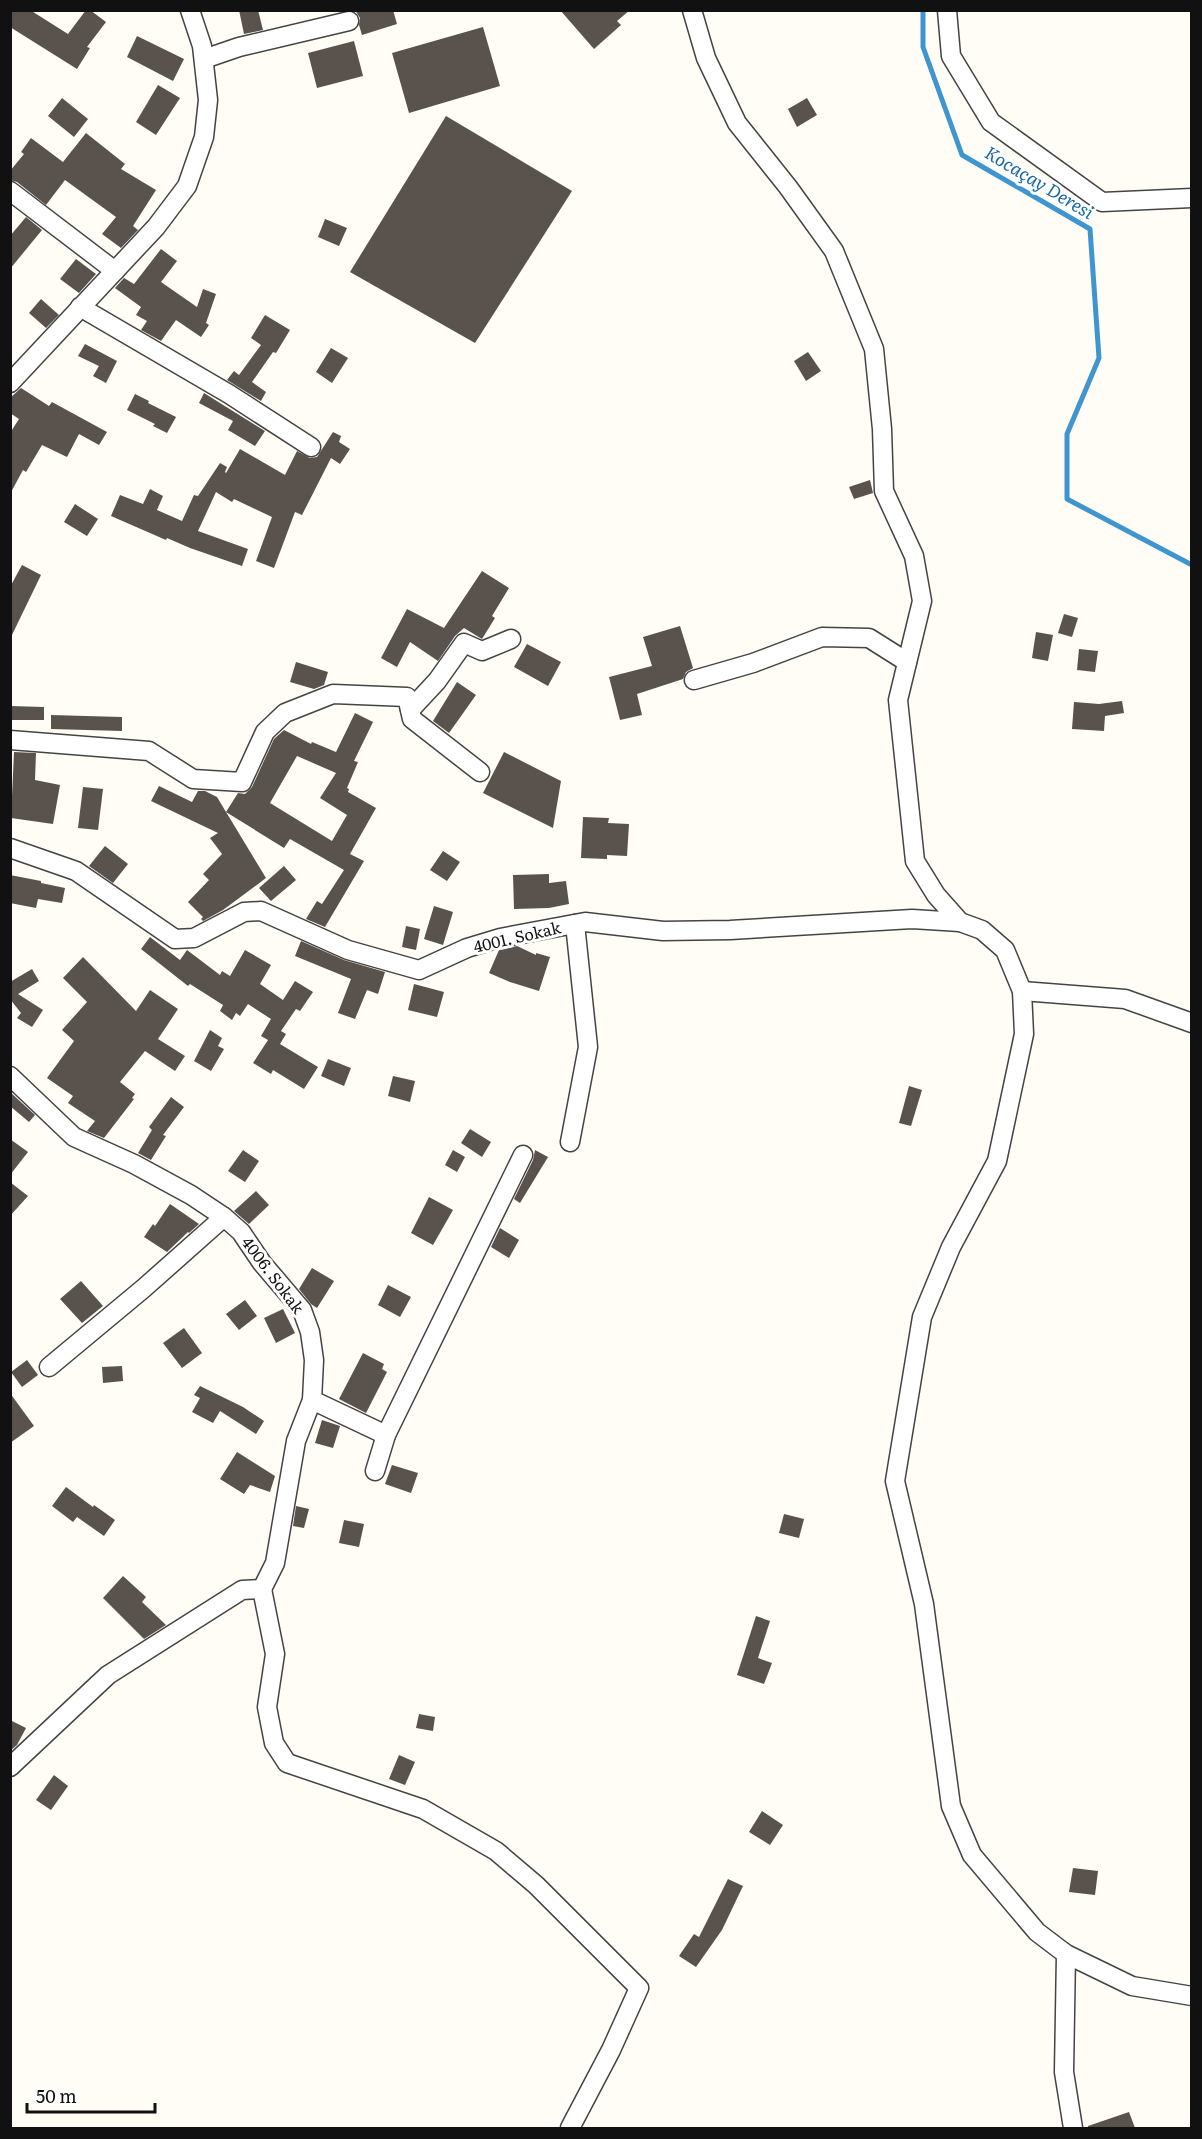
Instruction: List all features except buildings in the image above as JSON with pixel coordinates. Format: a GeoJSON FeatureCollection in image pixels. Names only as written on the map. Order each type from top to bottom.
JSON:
{"type":"FeatureCollection","features":[{"type":"Feature","properties":{"kind":"street"},"geometry":{"type":"LineString","coordinates":[[14,374],[116,271],[156,227],[187,186],[204,137],[208,100],[202,46],[190,10]]}},
{"type":"Feature","properties":{"kind":"street"},"geometry":{"type":"LineString","coordinates":[[692,10],[706,58],[736,123],[788,187],[834,251],[874,349],[882,429],[884,491],[914,556],[922,601],[898,700],[915,861],[936,895],[960,922],[982,930],[1005,950],[1022,991],[1024,1034],[997,1161],[951,1247],[922,1317],[895,1481],[924,1604],[951,1806],[972,1855],[1037,1932],[1066,1954],[1132,1986],[1191,1996]]}},
{"type":"Feature","properties":{"kind":"street"},"geometry":{"type":"LineString","coordinates":[[947,10],[951,56],[991,122],[1102,202],[1191,198]]}},
{"type":"Feature","properties":{"kind":"street"},"geometry":{"type":"LineString","coordinates":[[204,59],[239,46],[349,21]]}},
{"type":"Feature","properties":{"kind":"street"},"geometry":{"type":"LineString","coordinates":[[10,191],[116,271]]}},
{"type":"Feature","properties":{"kind":"street"},"geometry":{"type":"LineString","coordinates":[[80,308],[229,394],[311,447]]}},
{"type":"Feature","properties":{"kind":"street"},"geometry":{"type":"LineString","coordinates":[[694,680],[753,663],[822,637],[869,638],[907,662]]}},
{"type":"Feature","properties":{"kind":"street"},"geometry":{"type":"LineString","coordinates":[[410,710],[437,681],[464,642],[482,651],[511,639]]}},
{"type":"Feature","properties":{"kind":"street"},"geometry":{"type":"LineString","coordinates":[[10,740],[149,751],[193,779],[242,782],[265,732],[285,713],[333,694],[406,697],[412,719],[480,772]]}},
{"type":"Feature","properties":{"kind":"street","name":"4001. Sokak"},"geometry":{"type":"LineString","coordinates":[[10,848],[76,871],[175,939],[194,938],[244,912],[261,911],[348,950],[419,970],[466,948],[489,941],[585,922],[663,931],[730,930],[912,919],[960,922]]}},
{"type":"Feature","properties":{"kind":"street"},"geometry":{"type":"LineString","coordinates":[[570,1142],[588,1047],[575,924]]}},
{"type":"Feature","properties":{"kind":"street"},"geometry":{"type":"LineString","coordinates":[[1022,991],[1125,999],[1191,1023]]}},
{"type":"Feature","properties":{"kind":"street","name":"4006. Sokak"},"geometry":{"type":"LineString","coordinates":[[10,1076],[75,1137],[134,1164],[224,1216],[241,1232],[262,1263],[302,1310],[310,1332],[314,1360],[312,1400],[296,1441],[275,1563],[262,1589]]}},
{"type":"Feature","properties":{"kind":"street"},"geometry":{"type":"LineString","coordinates":[[375,1471],[386,1435],[523,1155]]}},
{"type":"Feature","properties":{"kind":"street"},"geometry":{"type":"LineString","coordinates":[[50,1366],[144,1288],[224,1216]]}},
{"type":"Feature","properties":{"kind":"street"},"geometry":{"type":"LineString","coordinates":[[312,1400],[386,1435]]}},
{"type":"Feature","properties":{"kind":"street"},"geometry":{"type":"LineString","coordinates":[[10,1767],[108,1675],[242,1590],[262,1589],[275,1654],[267,1707],[274,1743],[287,1763],[423,1809],[496,1851],[536,1885],[639,1988],[611,2050],[570,2128]]}},
{"type":"Feature","properties":{"kind":"street"},"geometry":{"type":"LineString","coordinates":[[1066,1954],[1064,2072],[1073,2128]]}},
{"type":"Feature","properties":{"kind":"waterway","name":"Kocaçay Deresi"},"geometry":{"type":"LineString","coordinates":[[923,10],[923,47],[962,155],[1090,229],[1099,358],[1067,434],[1067,499],[1192,565]]}}]}
